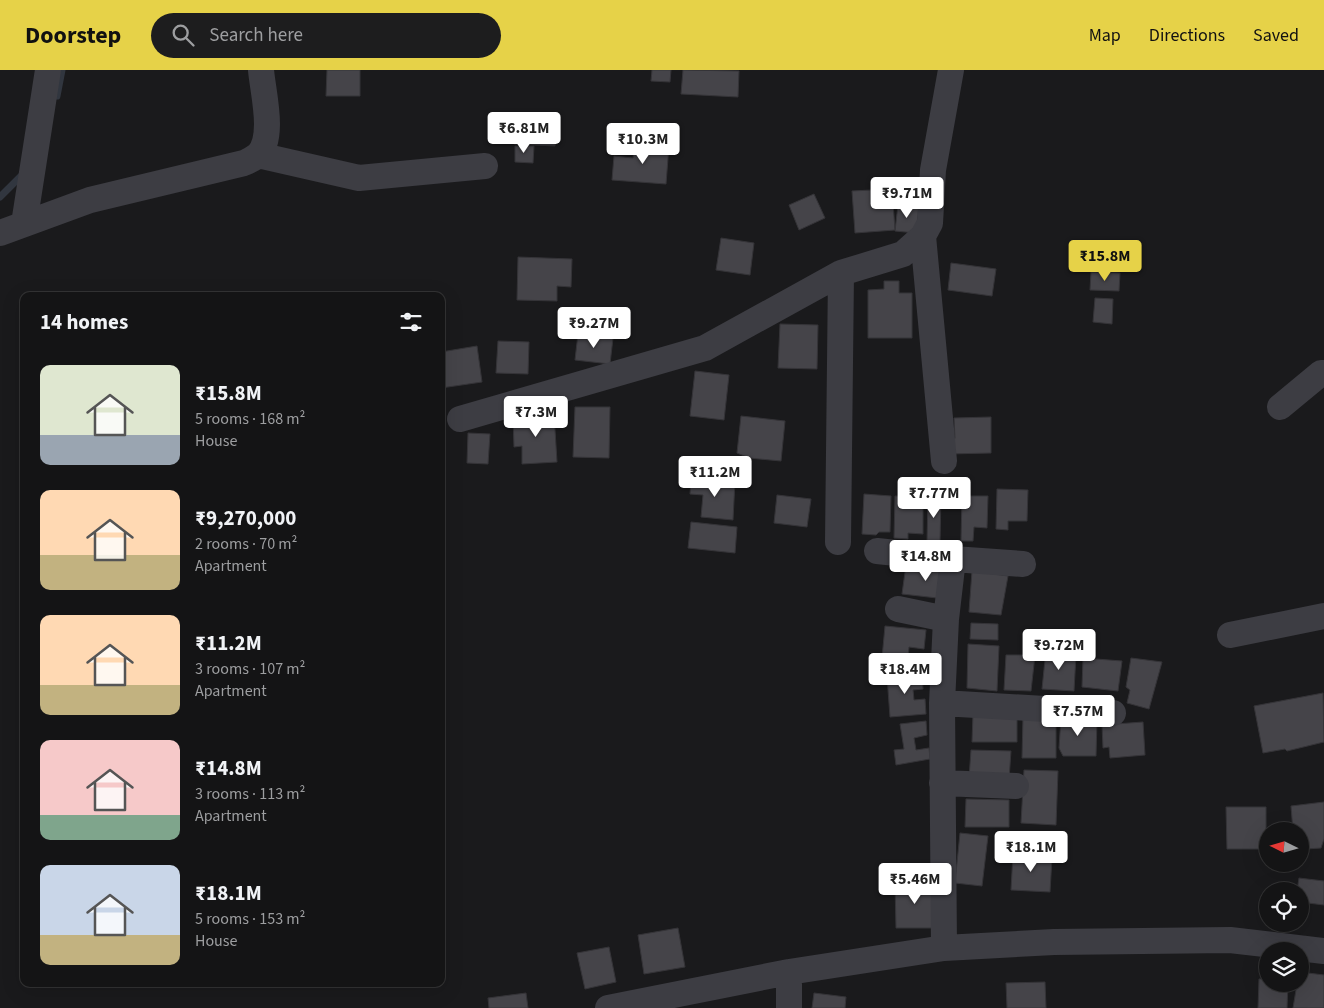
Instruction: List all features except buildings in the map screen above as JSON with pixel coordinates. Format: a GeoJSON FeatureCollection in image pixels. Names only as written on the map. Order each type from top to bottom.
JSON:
{"type":"FeatureCollection","features":[{"type":"Feature","properties":{"kind":"street"},"geometry":{"type":"LineString","coordinates":[[24,224],[48,70]]}},
{"type":"Feature","properties":{"kind":"street"},"geometry":{"type":"LineString","coordinates":[[0,233],[90,200],[244,163],[258,155],[268,134],[261,70]]}},
{"type":"Feature","properties":{"kind":"street"},"geometry":{"type":"LineString","coordinates":[[460,419],[705,348],[841,273],[903,254],[922,236],[930,223],[933,170],[951,70]]}},
{"type":"Feature","properties":{"kind":"street"},"geometry":{"type":"LineString","coordinates":[[258,155],[359,178],[485,166]]}},
{"type":"Feature","properties":{"kind":"street"},"geometry":{"type":"LineString","coordinates":[[922,236],[944,461]]}},
{"type":"Feature","properties":{"kind":"street"},"geometry":{"type":"LineString","coordinates":[[838,542],[841,273]]}},
{"type":"Feature","properties":{"kind":"street"},"geometry":{"type":"LineString","coordinates":[[1280,407],[1320,373],[1324,373]]}},
{"type":"Feature","properties":{"kind":"street"},"geometry":{"type":"LineString","coordinates":[[877,551],[1023,564]]}},
{"type":"Feature","properties":{"kind":"street"},"geometry":{"type":"LineString","coordinates":[[944,948],[942,703],[946,619],[953,559]]}},
{"type":"Feature","properties":{"kind":"street"},"geometry":{"type":"LineString","coordinates":[[898,609],[946,619]]}},
{"type":"Feature","properties":{"kind":"street"},"geometry":{"type":"LineString","coordinates":[[1230,635],[1324,616]]}},
{"type":"Feature","properties":{"kind":"street"},"geometry":{"type":"LineString","coordinates":[[942,703],[1113,713]]}},
{"type":"Feature","properties":{"kind":"street"},"geometry":{"type":"LineString","coordinates":[[942,783],[1016,786]]}},
{"type":"Feature","properties":{"kind":"street"},"geometry":{"type":"LineString","coordinates":[[608,1008],[790,972],[944,948],[1054,942],[1230,940],[1324,951]]}},
{"type":"Feature","properties":{"kind":"street"},"geometry":{"type":"LineString","coordinates":[[789,1008],[790,972]]}},
{"type":"Feature","properties":{"kind":"waterway"},"geometry":{"type":"LineString","coordinates":[[57,96],[62,70]]}},
{"type":"Feature","properties":{"kind":"waterway"},"geometry":{"type":"LineString","coordinates":[[0,197],[23,174]]}}]}
